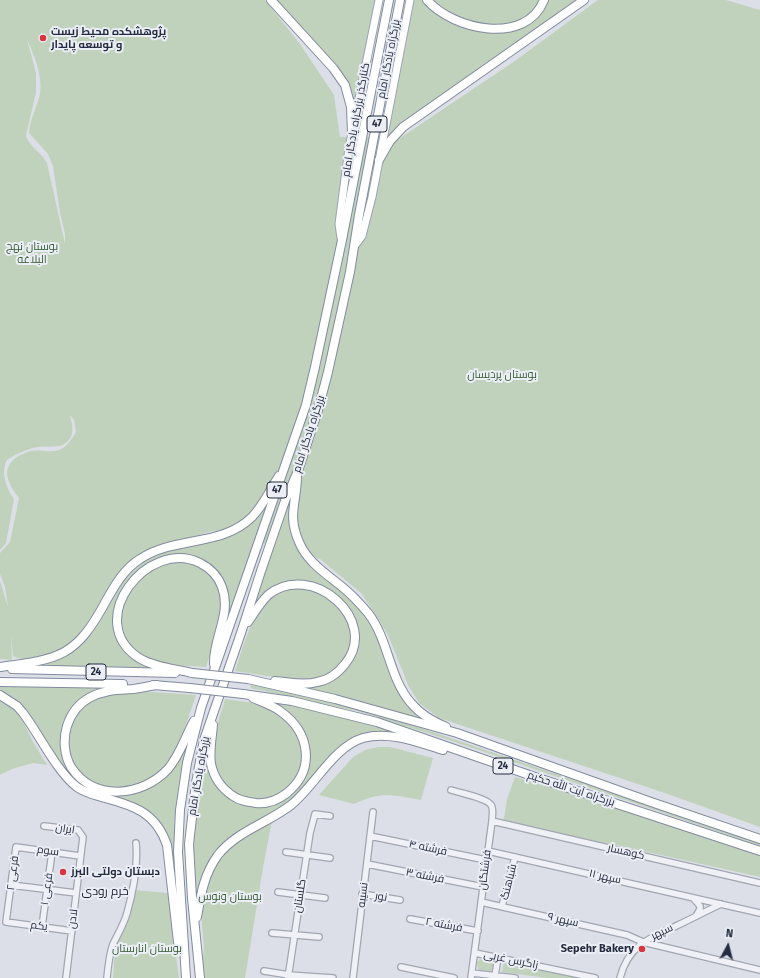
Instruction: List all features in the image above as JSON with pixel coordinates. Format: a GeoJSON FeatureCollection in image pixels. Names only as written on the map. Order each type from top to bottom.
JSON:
{"type":"FeatureCollection","features":[{"type":"Feature","properties":{"kind":"highway"},"geometry":{"type":"LineString","coordinates":[[271,0],[339,76],[350,101],[352,133]]}},
{"type":"Feature","properties":{"kind":"highway","name":"بزرگراه یادگار امام"},"geometry":{"type":"LineString","coordinates":[[185,974],[178,868],[181,803],[187,763],[201,708],[306,405],[342,240],[389,0]]}},
{"type":"Feature","properties":{"kind":"highway","name":"بزرگراه یادگار امام"},"geometry":{"type":"LineString","coordinates":[[200,978],[192,898],[189,836],[201,754],[204,740],[261,571],[285,501],[298,471],[318,410],[350,272],[400,0]]}},
{"type":"Feature","properties":{"kind":"highway"},"geometry":{"type":"LineString","coordinates":[[427,0],[437,10],[446,16],[467,24],[490,29],[516,26],[528,21],[538,10],[544,0]]}},
{"type":"Feature","properties":{"kind":"highway"},"geometry":{"type":"LineString","coordinates":[[379,160],[390,141],[403,127],[584,0]]}},
{"type":"Feature","properties":{"kind":"highway"},"geometry":{"type":"LineString","coordinates":[[0,668],[48,659],[57,656],[74,646],[93,626],[116,584],[131,565],[148,553],[159,548],[218,536],[240,526],[251,518],[284,469]]}},
{"type":"Feature","properties":{"kind":"highway"},"geometry":{"type":"LineString","coordinates":[[298,471],[292,521],[303,550],[317,566],[348,592],[369,615],[383,641],[401,688],[411,703],[424,715],[457,733]]}},
{"type":"Feature","properties":{"kind":"highway"},"geometry":{"type":"LineString","coordinates":[[192,673],[140,659],[127,649],[122,641],[117,626],[118,607],[124,593],[139,575],[163,561],[173,559],[190,559],[203,565],[215,575],[222,588],[225,607],[214,655],[214,669]]}},
{"type":"Feature","properties":{"kind":"highway"},"geometry":{"type":"LineString","coordinates":[[241,633],[267,596],[282,588],[299,584],[320,589],[334,597],[346,610],[353,628],[354,639],[350,656],[339,671],[329,678],[316,683],[304,684],[248,679]]}},
{"type":"Feature","properties":{"kind":"highway","name":"24"},"geometry":{"type":"LineString","coordinates":[[0,668],[192,673],[248,679]]}},
{"type":"Feature","properties":{"kind":"highway","name":"بزرگراه آیت الله حکیم"},"geometry":{"type":"LineString","coordinates":[[248,679],[335,699],[457,733],[760,839]]}},
{"type":"Feature","properties":{"kind":"highway","name":"24"},"geometry":{"type":"LineString","coordinates":[[0,682],[157,685],[243,694]]}},
{"type":"Feature","properties":{"kind":"highway"},"geometry":{"type":"LineString","coordinates":[[157,685],[104,692],[88,698],[75,710],[66,729],[65,744],[70,765],[82,780],[98,789],[115,792],[131,790],[148,784],[163,774],[173,762],[201,708]]}},
{"type":"Feature","properties":{"kind":"highway"},"geometry":{"type":"LineString","coordinates":[[214,710],[210,758],[214,773],[222,787],[236,798],[251,803],[268,802],[284,795],[297,783],[303,772],[306,750],[302,735],[295,724],[281,711],[243,694]]}},
{"type":"Feature","properties":{"kind":"highway","name":"بزرگراه آیت الله حکیم"},"geometry":{"type":"LineString","coordinates":[[243,694],[292,700],[354,715],[423,737],[535,777],[760,851]]}},
{"type":"Feature","properties":{"kind":"highway"},"geometry":{"type":"LineString","coordinates":[[0,695],[17,706],[23,713],[62,771],[76,786],[94,795],[138,808],[147,815],[161,831],[167,845],[178,942],[185,974]]}},
{"type":"Feature","properties":{"kind":"highway"},"geometry":{"type":"LineString","coordinates":[[196,927],[205,876],[220,853],[226,846],[242,835],[290,806],[307,790],[339,753],[353,742],[372,736],[400,738],[535,777]]}},
{"type":"Feature","properties":{"kind":"main road","name":"کنارگذر بزرگراه یادگار امام"},"geometry":{"type":"LineString","coordinates":[[342,240],[339,224],[352,133],[379,0]]}},
{"type":"Feature","properties":{"kind":"main road"},"geometry":{"type":"LineString","coordinates":[[354,248],[362,236],[379,160],[410,0]]}},
{"type":"Feature","properties":{"kind":"street","name":"فرشتگان"},"geometry":{"type":"LineString","coordinates":[[452,790],[489,803],[492,809],[492,821],[482,902],[471,976]]}},
{"type":"Feature","properties":{"kind":"street","name":"نسیبه"},"geometry":{"type":"LineString","coordinates":[[353,978],[373,812]]}},
{"type":"Feature","properties":{"kind":"street","name":"گلستان"},"geometry":{"type":"LineString","coordinates":[[288,976],[310,833],[315,814],[330,816]]}},
{"type":"Feature","properties":{"kind":"street","name":"کوهسار"},"geometry":{"type":"LineString","coordinates":[[492,821],[760,883]]}},
{"type":"Feature","properties":{"kind":"street","name":"ایران"},"geometry":{"type":"LineString","coordinates":[[44,826],[78,830],[83,837]]}},
{"type":"Feature","properties":{"kind":"street","name":"فرشته ۴"},"geometry":{"type":"LineString","coordinates":[[370,836],[486,860]]}},
{"type":"Feature","properties":{"kind":"street","name":"لادن"},"geometry":{"type":"LineString","coordinates":[[66,978],[83,837]]}},
{"type":"Feature","properties":{"kind":"street"},"geometry":{"type":"LineString","coordinates":[[107,978],[110,954],[122,928],[129,905],[136,869],[136,842]]}},
{"type":"Feature","properties":{"kind":"street","name":"سوم"},"geometry":{"type":"LineString","coordinates":[[16,847],[80,856]]}},
{"type":"Feature","properties":{"kind":"street","name":"فرعی ۲"},"geometry":{"type":"LineString","coordinates":[[6,922],[16,847]]}},
{"type":"Feature","properties":{"kind":"street","name":"سپهر ۱۱"},"geometry":{"type":"LineString","coordinates":[[488,851],[760,913]]}},
{"type":"Feature","properties":{"kind":"street","name":"فرعی ۱"},"geometry":{"type":"LineString","coordinates":[[42,927],[52,852]]}},
{"type":"Feature","properties":{"kind":"street"},"geometry":{"type":"LineString","coordinates":[[286,852],[330,858]]}},
{"type":"Feature","properties":{"kind":"street","name":"شباهنگ"},"geometry":{"type":"LineString","coordinates":[[502,906],[515,857]]}},
{"type":"Feature","properties":{"kind":"street","name":"فرشته ۳"},"geometry":{"type":"LineString","coordinates":[[367,864],[483,887]]}},
{"type":"Feature","properties":{"kind":"street"},"geometry":{"type":"LineString","coordinates":[[11,885],[76,893]]}},
{"type":"Feature","properties":{"kind":"street"},"geometry":{"type":"LineString","coordinates":[[278,892],[325,898]]}},
{"type":"Feature","properties":{"kind":"street","name":"نور"},"geometry":{"type":"LineString","coordinates":[[362,894],[400,900]]}},
{"type":"Feature","properties":{"kind":"street"},"geometry":{"type":"LineString","coordinates":[[692,897],[700,906],[696,916]]}},
{"type":"Feature","properties":{"kind":"street","name":"سپهر ۹"},"geometry":{"type":"LineString","coordinates":[[482,902],[626,934],[643,942],[760,970]]}},
{"type":"Feature","properties":{"kind":"street","name":"سپهر"},"geometry":{"type":"LineString","coordinates":[[620,978],[624,965],[629,956],[643,942],[722,904]]}},
{"type":"Feature","properties":{"kind":"street","name":"فرشته ۲"},"geometry":{"type":"LineString","coordinates":[[410,919],[478,932]]}},
{"type":"Feature","properties":{"kind":"street","name":"یکم"},"geometry":{"type":"LineString","coordinates":[[6,922],[72,930]]}},
{"type":"Feature","properties":{"kind":"street"},"geometry":{"type":"LineString","coordinates":[[272,933],[319,937]]}},
{"type":"Feature","properties":{"kind":"street","name":"زاگرس غربی"},"geometry":{"type":"LineString","coordinates":[[474,953],[595,978]]}},
{"type":"Feature","properties":{"kind":"street"},"geometry":{"type":"LineString","coordinates":[[495,976],[498,958]]}},
{"type":"Feature","properties":{"kind":"street"},"geometry":{"type":"LineString","coordinates":[[401,967],[454,978]]}},
{"type":"Feature","properties":{"kind":"street"},"geometry":{"type":"LineString","coordinates":[[264,971],[288,976],[333,978]]}},
{"type":"Feature","properties":{"kind":"street","name":"زاگرس غربی"},"geometry":{"type":"LineString","coordinates":[[471,976],[515,978]]}},
{"type":"Feature","properties":{"kind":"green space","name":"بوستان پردیسان"},"geometry":{"type":"Polygon","coordinates":[[[0,0],[265,0],[300,44],[334,95],[340,137],[386,137],[412,0],[424,0],[436,12],[452,22],[469,28],[488,31],[506,30],[522,25],[536,15],[546,0],[580,0],[414,116],[401,126],[390,138],[400,138],[512,63],[598,0],[726,0],[760,10],[760,827],[662,792],[439,718],[420,704],[409,687],[388,635],[362,594],[320,559],[304,554],[316,570],[351,600],[366,616],[378,638],[390,673],[401,695],[410,707],[427,721],[339,696],[284,684],[313,686],[331,680],[343,671],[349,663],[356,645],[355,627],[348,610],[336,597],[321,587],[304,582],[286,583],[269,591],[258,602],[250,615],[274,546],[256,541],[215,656],[225,618],[226,593],[222,581],[215,571],[204,562],[187,556],[169,557],[152,563],[136,574],[124,589],[116,605],[114,623],[119,640],[125,649],[141,662],[169,669],[18,666],[42,662],[62,656],[80,644],[96,626],[123,579],[134,566],[143,559],[164,549],[209,541],[231,534],[226,532],[212,531],[167,543],[151,549],[136,558],[118,577],[85,631],[74,642],[60,651],[42,657],[24,659],[17,658],[13,656],[11,634],[12,660],[0,659],[0,581],[8,607],[5,587],[0,574],[0,553],[10,542],[19,498],[9,482],[7,472],[9,466],[17,457],[27,452],[56,451],[67,445],[76,432],[74,420],[70,415],[72,435],[65,444],[54,447],[33,448],[17,454],[7,460],[4,475],[14,499],[6,543],[0,550],[0,0]],[[27,39],[36,73],[36,92],[26,136],[47,163],[65,244],[65,234],[60,213],[53,166],[48,154],[29,133],[41,87],[35,59],[27,39]]]}},
{"type":"Feature","properties":{"kind":"green space"},"geometry":{"type":"Polygon","coordinates":[[[274,0],[376,0],[353,125],[348,88],[274,0]]]}},
{"type":"Feature","properties":{"kind":"green space"},"geometry":{"type":"Polygon","coordinates":[[[430,0],[541,0],[538,6],[520,22],[489,27],[461,21],[430,0]]]}},
{"type":"Feature","properties":{"kind":"green space"},"geometry":{"type":"Polygon","coordinates":[[[174,561],[195,564],[209,572],[218,585],[222,604],[218,631],[206,667],[161,664],[147,659],[135,652],[127,644],[119,620],[126,596],[138,580],[156,567],[174,561]]]}},
{"type":"Feature","properties":{"kind":"green space"},"geometry":{"type":"Polygon","coordinates":[[[295,587],[307,588],[330,598],[346,617],[351,630],[350,647],[343,661],[329,675],[313,681],[287,679],[235,671],[252,624],[261,607],[273,595],[295,587]]]}},
{"type":"Feature","properties":{"kind":"green space"},"geometry":{"type":"Polygon","coordinates":[[[251,685],[326,699],[409,724],[760,843],[760,846],[446,739],[357,711],[250,688],[251,685]]]}},
{"type":"Feature","properties":{"kind":"green space"},"geometry":{"type":"Polygon","coordinates":[[[0,686],[113,687],[73,709],[63,754],[95,791],[152,785],[189,735],[179,783],[174,832],[175,877],[182,951],[159,824],[83,788],[67,773],[44,739],[0,693],[0,686]]]}},
{"type":"Feature","properties":{"kind":"green space"},"geometry":{"type":"Polygon","coordinates":[[[138,691],[196,695],[180,742],[168,764],[147,782],[130,788],[106,789],[82,777],[72,765],[67,741],[70,724],[80,708],[98,696],[138,691]]]}},
{"type":"Feature","properties":{"kind":"green space"},"geometry":{"type":"Polygon","coordinates":[[[0,698],[18,711],[32,740],[47,765],[33,763],[12,769],[0,775],[0,698]]]}},
{"type":"Feature","properties":{"kind":"green space"},"geometry":{"type":"Polygon","coordinates":[[[225,699],[261,704],[283,716],[298,735],[303,754],[299,773],[291,786],[273,798],[255,800],[237,796],[220,780],[213,761],[216,729],[225,699]]]}},
{"type":"Feature","properties":{"kind":"green space"},"geometry":{"type":"Polygon","coordinates":[[[263,699],[318,710],[373,725],[409,738],[356,738],[289,803],[239,834],[201,881],[198,889],[197,910],[193,839],[200,782],[210,735],[211,775],[251,805],[297,787],[306,740],[263,699]]]}},
{"type":"Feature","properties":{"kind":"green space"},"geometry":{"type":"Polygon","coordinates":[[[378,747],[390,747],[433,758],[421,800],[387,795],[372,797],[354,804],[319,795],[353,757],[365,750],[378,747]]]}},
{"type":"Feature","properties":{"kind":"green space"},"geometry":{"type":"Polygon","coordinates":[[[515,777],[620,808],[760,855],[760,877],[616,845],[503,824],[507,799],[515,777]]]}},
{"type":"Feature","properties":{"kind":"green space","name":"بوستان ونوس"},"geometry":{"type":"Polygon","coordinates":[[[272,820],[245,978],[204,978],[204,947],[201,915],[203,889],[218,859],[232,845],[272,820]]]}},
{"type":"Feature","properties":{"kind":"green space","name":"بوستان انارستان"},"geometry":{"type":"Polygon","coordinates":[[[134,890],[168,893],[179,978],[113,978],[115,948],[125,925],[134,890]]]}},
{"type":"Feature","properties":{"kind":"green space"},"geometry":{"type":"Polygon","coordinates":[[[481,959],[494,963],[491,971],[479,970],[477,962],[481,959]]]}},
{"type":"Feature","properties":{"kind":"green space"},"geometry":{"type":"Polygon","coordinates":[[[504,961],[583,978],[546,978],[502,972],[504,961]]]}},
{"type":"Feature","properties":{"kind":"place","name":"پژوهشکده محیط زیست و توسعه پایدار"},"geometry":{"type":"Point","coordinates":[43,38]}},
{"type":"Feature","properties":{"kind":"place","name":"دبستان دولتی البرز"},"geometry":{"type":"Point","coordinates":[63,872]}},
{"type":"Feature","properties":{"kind":"place","name":"Sepehr Bakery"},"geometry":{"type":"Point","coordinates":[642,949]}},
{"type":"Feature","properties":{"kind":"district","name":"خرم رودی"},"geometry":{"type":"Point","coordinates":[105,892]}},
{"type":"Feature","properties":{"kind":"park label","name":"بوستان نهج البلاغه"},"geometry":{"type":"Point","coordinates":[32,253]}}]}
